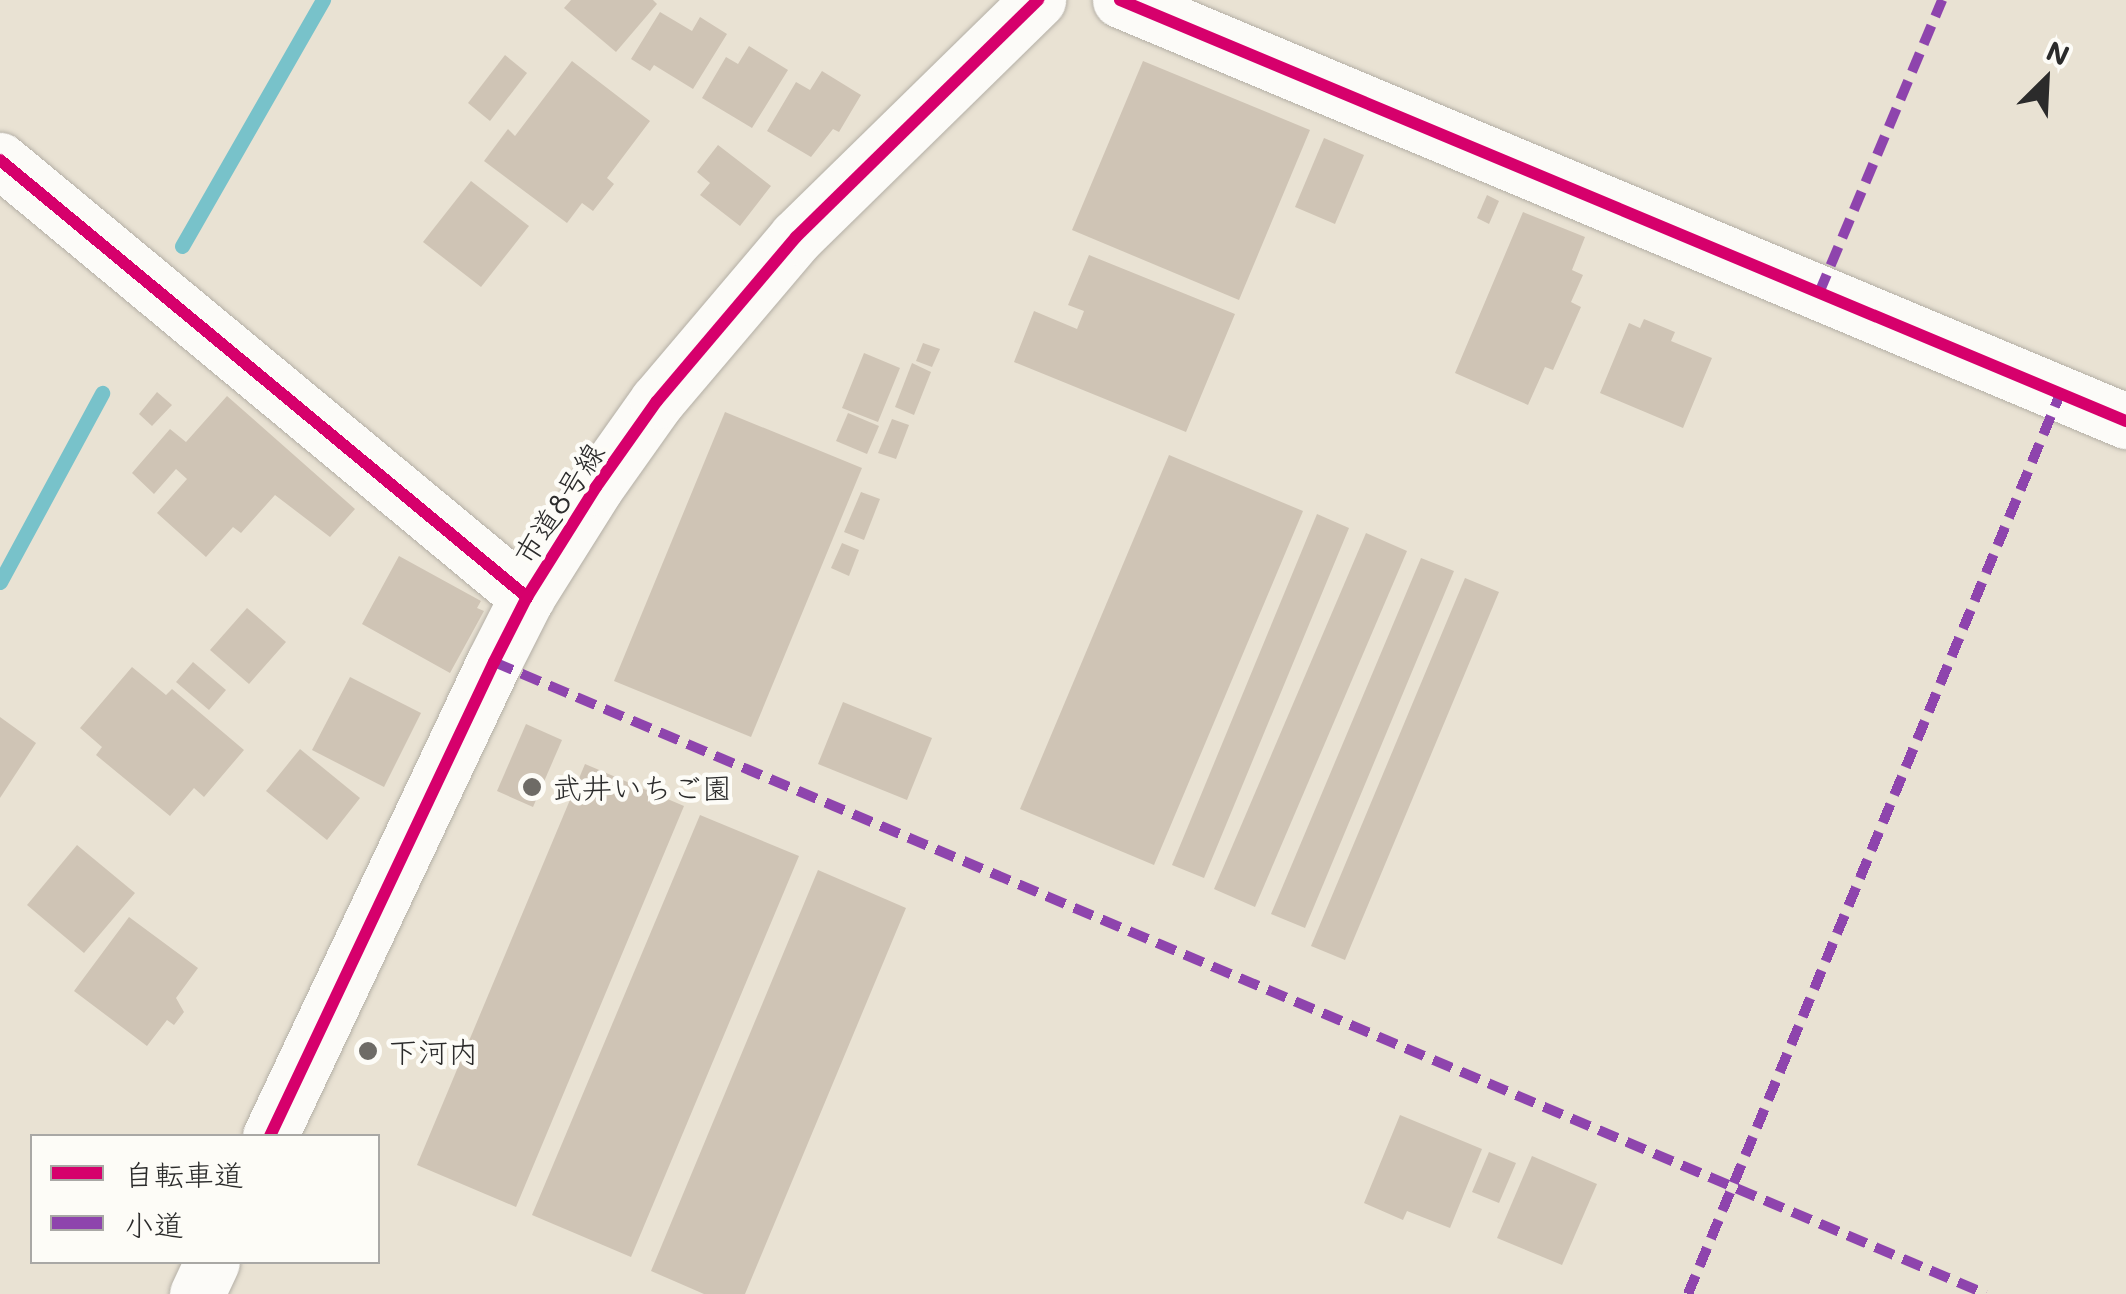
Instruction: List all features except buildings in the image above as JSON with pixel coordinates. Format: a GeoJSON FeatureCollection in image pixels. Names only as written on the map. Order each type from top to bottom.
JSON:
{"type":"FeatureCollection","features":[{"type":"Feature","properties":{"kind":"street","name":"市道8号線"},"geometry":{"type":"LineString","coordinates":[[271,1134],[527,597],[596,487],[657,401],[796,237],[1038,0]]}},
{"type":"Feature","properties":{"kind":"street"},"geometry":{"type":"LineString","coordinates":[[1120,0],[2126,422]]}},
{"type":"Feature","properties":{"kind":"street"},"geometry":{"type":"LineString","coordinates":[[0,160],[527,597]]}},
{"type":"Feature","properties":{"kind":"street"},"geometry":{"type":"LineString","coordinates":[[197,1294],[211,1264]]}},
{"type":"Feature","properties":{"kind":"waterway"},"geometry":{"type":"LineString","coordinates":[[182,246],[323,0]]}},
{"type":"Feature","properties":{"kind":"waterway"},"geometry":{"type":"LineString","coordinates":[[0,582],[102,393]]}},
{"type":"Feature","properties":{"kind":"marked path"},"geometry":{"type":"LineString","coordinates":[[1819,293],[1942,0]]}},
{"type":"Feature","properties":{"kind":"marked path"},"geometry":{"type":"LineString","coordinates":[[1688,1294],[2060,394]]}},
{"type":"Feature","properties":{"kind":"marked path"},"geometry":{"type":"LineString","coordinates":[[494,662],[1986,1294]]}},
{"type":"Feature","properties":{"kind":"cycle path"},"geometry":{"type":"LineString","coordinates":[[271,1134],[494,662],[527,597],[596,487],[657,401],[796,237],[1038,0]]}},
{"type":"Feature","properties":{"kind":"cycle path"},"geometry":{"type":"LineString","coordinates":[[1120,0],[2126,421]]}},
{"type":"Feature","properties":{"kind":"cycle path"},"geometry":{"type":"LineString","coordinates":[[0,160],[527,597]]}},
{"type":"Feature","properties":{"kind":"place","name":"武井いちご園"},"geometry":{"type":"Point","coordinates":[532,787]}},
{"type":"Feature","properties":{"kind":"place","name":"下河内"},"geometry":{"type":"Point","coordinates":[368,1051]}}]}
